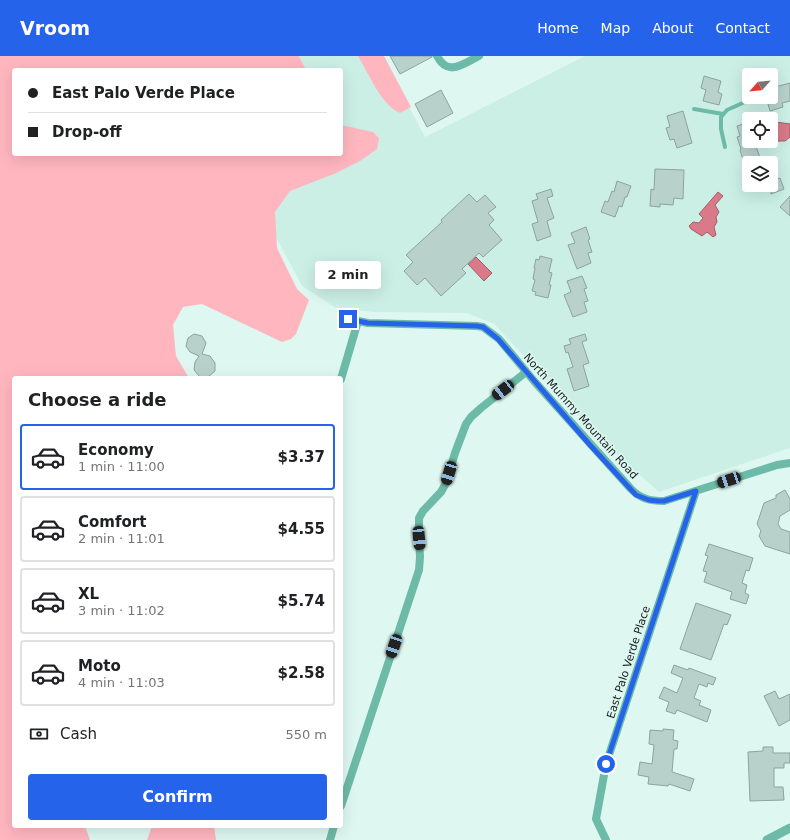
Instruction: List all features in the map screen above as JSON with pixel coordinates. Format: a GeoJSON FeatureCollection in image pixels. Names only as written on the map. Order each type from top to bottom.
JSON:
{"type":"FeatureCollection","features":[{"type":"Feature","properties":{"kind":"street"},"geometry":{"type":"LineString","coordinates":[[437,56],[440,62],[448,67],[455,68],[479,56]]}},
{"type":"Feature","properties":{"kind":"street","name":"North Mummy Mountain Road"},"geometry":{"type":"LineString","coordinates":[[348,319],[378,323],[483,327],[498,339],[636,495],[649,500],[664,501],[777,464],[790,463]]}},
{"type":"Feature","properties":{"kind":"street"},"geometry":{"type":"LineString","coordinates":[[342,376],[358,321]]}},
{"type":"Feature","properties":{"kind":"street"},"geometry":{"type":"LineString","coordinates":[[343,800],[419,570],[419,518],[423,511],[441,492],[446,483],[460,440],[471,417],[526,372]]}},
{"type":"Feature","properties":{"kind":"street","name":"East Palo Verde Place"},"geometry":{"type":"LineString","coordinates":[[606,840],[596,819],[606,764],[696,491]]}},
{"type":"Feature","properties":{"kind":"street"},"geometry":{"type":"LineString","coordinates":[[330,840],[333,828]]}},
{"type":"Feature","properties":{"kind":"street"},"geometry":{"type":"LineString","coordinates":[[766,840],[790,828]]}},
{"type":"Feature","properties":{"kind":"lane"},"geometry":{"type":"LineString","coordinates":[[725,147],[720,117],[727,110],[742,103]]}},
{"type":"Feature","properties":{"kind":"lane"},"geometry":{"type":"LineString","coordinates":[[694,109],[723,114]]}},
{"type":"Feature","properties":{"kind":"shaded area"},"geometry":{"type":"Polygon","coordinates":[[[0,56],[299,56],[305,68],[12,68],[12,156],[343,156],[343,125],[373,132],[379,138],[377,149],[360,161],[334,174],[290,191],[275,212],[277,248],[297,289],[309,300],[296,334],[291,339],[282,342],[202,304],[183,307],[173,325],[176,356],[188,376],[12,376],[12,828],[86,828],[90,840],[0,840],[0,56]]]}},
{"type":"Feature","properties":{"kind":"shaded area"},"geometry":{"type":"Polygon","coordinates":[[[180,56],[382,56],[425,137],[585,56],[790,56],[790,448],[659,492],[599,439],[494,324],[467,313],[374,312],[336,308],[302,286],[233,156],[343,156],[343,68],[186,68],[180,56]]]}},
{"type":"Feature","properties":{"kind":"shaded area"},"geometry":{"type":"Polygon","coordinates":[[[358,56],[384,56],[411,107],[400,113],[393,109],[381,96],[358,56]]]}},
{"type":"Feature","properties":{"kind":"shaded area"},"geometry":{"type":"Polygon","coordinates":[[[778,122],[790,124],[790,137],[785,141],[779,141],[778,122]]]}},
{"type":"Feature","properties":{"kind":"shaded area"},"geometry":{"type":"Polygon","coordinates":[[[718,192],[723,196],[715,205],[719,212],[716,217],[717,222],[714,227],[716,235],[713,237],[707,232],[702,236],[689,226],[693,222],[699,223],[703,218],[699,214],[718,192]]]}},
{"type":"Feature","properties":{"kind":"shaded area"},"geometry":{"type":"Polygon","coordinates":[[[476,257],[492,273],[484,281],[468,264],[476,257]]]}},
{"type":"Feature","properties":{"kind":"shaded area"},"geometry":{"type":"Polygon","coordinates":[[[151,828],[214,828],[216,840],[147,840],[151,828]]]}},
{"type":"Feature","properties":{"kind":"building"},"geometry":{"type":"Polygon","coordinates":[[[390,56],[432,56],[432,57],[400,74],[390,56]]]}},
{"type":"Feature","properties":{"kind":"building"},"geometry":{"type":"Polygon","coordinates":[[[704,76],[721,81],[718,92],[722,94],[719,105],[703,101],[706,90],[701,88],[704,76]]]}},
{"type":"Feature","properties":{"kind":"building"},"geometry":{"type":"Polygon","coordinates":[[[790,83],[790,101],[782,103],[783,107],[770,111],[768,104],[778,104],[778,86],[790,83]]]}},
{"type":"Feature","properties":{"kind":"building"},"geometry":{"type":"Polygon","coordinates":[[[441,90],[453,113],[427,127],[415,104],[441,90]]]}},
{"type":"Feature","properties":{"kind":"building"},"geometry":{"type":"Polygon","coordinates":[[[683,111],[692,143],[677,148],[674,139],[670,140],[666,128],[670,127],[667,116],[683,111]]]}},
{"type":"Feature","properties":{"kind":"building"},"geometry":{"type":"Polygon","coordinates":[[[742,124],[742,148],[757,148],[759,156],[742,156],[737,137],[740,136],[737,126],[742,124]]]}},
{"type":"Feature","properties":{"kind":"building"},"geometry":{"type":"Polygon","coordinates":[[[655,169],[684,170],[683,199],[674,198],[673,205],[660,204],[660,207],[650,206],[651,189],[654,190],[655,169]]]}},
{"type":"Feature","properties":{"kind":"building"},"geometry":{"type":"Polygon","coordinates":[[[780,178],[784,189],[778,191],[778,179],[780,178]]]}},
{"type":"Feature","properties":{"kind":"building"},"geometry":{"type":"Polygon","coordinates":[[[617,181],[631,186],[622,207],[619,206],[615,217],[601,212],[605,201],[608,202],[612,191],[614,192],[617,181]]]}},
{"type":"Feature","properties":{"kind":"building"},"geometry":{"type":"Polygon","coordinates":[[[551,189],[553,196],[547,198],[554,218],[547,221],[551,236],[537,241],[532,224],[538,222],[532,201],[538,199],[536,194],[551,189]]]}},
{"type":"Feature","properties":{"kind":"building"},"geometry":{"type":"Polygon","coordinates":[[[469,194],[477,202],[485,195],[496,207],[488,213],[494,220],[489,225],[502,240],[483,257],[479,253],[462,269],[466,273],[441,296],[425,278],[417,285],[404,271],[413,262],[406,255],[442,222],[441,220],[469,194]]]}},
{"type":"Feature","properties":{"kind":"building"},"geometry":{"type":"Polygon","coordinates":[[[790,196],[790,216],[780,207],[790,196]]]}},
{"type":"Feature","properties":{"kind":"building"},"geometry":{"type":"Polygon","coordinates":[[[586,227],[592,252],[588,253],[591,263],[577,269],[568,245],[575,243],[571,233],[586,227]]]}},
{"type":"Feature","properties":{"kind":"building"},"geometry":{"type":"Polygon","coordinates":[[[540,256],[552,259],[549,272],[552,273],[549,285],[551,285],[548,298],[535,295],[536,292],[532,291],[535,280],[533,279],[536,259],[539,260],[540,256]]]}},
{"type":"Feature","properties":{"kind":"building"},"geometry":{"type":"Polygon","coordinates":[[[582,276],[587,288],[584,289],[588,301],[584,302],[587,312],[573,317],[564,295],[571,292],[567,281],[582,276]]]}},
{"type":"Feature","properties":{"kind":"building"},"geometry":{"type":"Polygon","coordinates":[[[194,334],[202,336],[206,343],[202,354],[210,356],[215,363],[215,371],[209,376],[199,376],[194,370],[195,362],[199,356],[190,352],[186,346],[188,338],[194,334]]]}},
{"type":"Feature","properties":{"kind":"building"},"geometry":{"type":"Polygon","coordinates":[[[585,334],[587,340],[582,342],[589,363],[583,365],[589,386],[574,391],[567,369],[573,367],[568,352],[566,353],[564,346],[571,344],[569,339],[585,334]]]}},
{"type":"Feature","properties":{"kind":"building"},"geometry":{"type":"Polygon","coordinates":[[[785,490],[790,499],[790,510],[780,516],[778,524],[781,529],[790,532],[790,554],[765,546],[759,536],[761,531],[757,524],[764,503],[776,498],[776,495],[785,490]]]}},
{"type":"Feature","properties":{"kind":"building"},"geometry":{"type":"Polygon","coordinates":[[[709,544],[753,558],[749,571],[746,570],[742,583],[747,585],[745,593],[749,595],[746,604],[730,599],[732,592],[704,582],[707,572],[703,571],[708,556],[705,555],[709,544]]]}},
{"type":"Feature","properties":{"kind":"building"},"geometry":{"type":"Polygon","coordinates":[[[696,603],[731,615],[727,625],[724,624],[711,660],[680,649],[696,603]]]}},
{"type":"Feature","properties":{"kind":"building"},"geometry":{"type":"Polygon","coordinates":[[[674,665],[688,670],[689,668],[716,678],[713,685],[708,683],[707,687],[699,684],[694,698],[701,701],[699,705],[711,710],[707,722],[677,710],[675,714],[666,711],[669,702],[659,698],[664,687],[677,693],[683,678],[671,673],[674,665]]]}},
{"type":"Feature","properties":{"kind":"building"},"geometry":{"type":"Polygon","coordinates":[[[775,691],[779,699],[790,694],[790,720],[779,726],[764,696],[775,691]]]}},
{"type":"Feature","properties":{"kind":"building"},"geometry":{"type":"Polygon","coordinates":[[[663,729],[674,730],[673,740],[678,741],[677,749],[674,749],[672,772],[694,779],[690,791],[669,784],[668,786],[648,784],[649,777],[638,775],[640,762],[652,764],[654,745],[649,744],[650,730],[663,731],[663,729]]]}},
{"type":"Feature","properties":{"kind":"building"},"geometry":{"type":"Polygon","coordinates":[[[763,747],[773,747],[773,753],[790,753],[790,763],[784,763],[784,768],[774,768],[774,787],[783,787],[784,800],[750,801],[748,752],[763,751],[763,747]]]}},
{"type":"Feature","properties":{"kind":"route"},"geometry":{"type":"LineString","coordinates":[[348,319],[368,323],[483,327],[498,339],[590,445],[636,495],[649,500],[664,501],[696,491],[606,764]]}}]}
